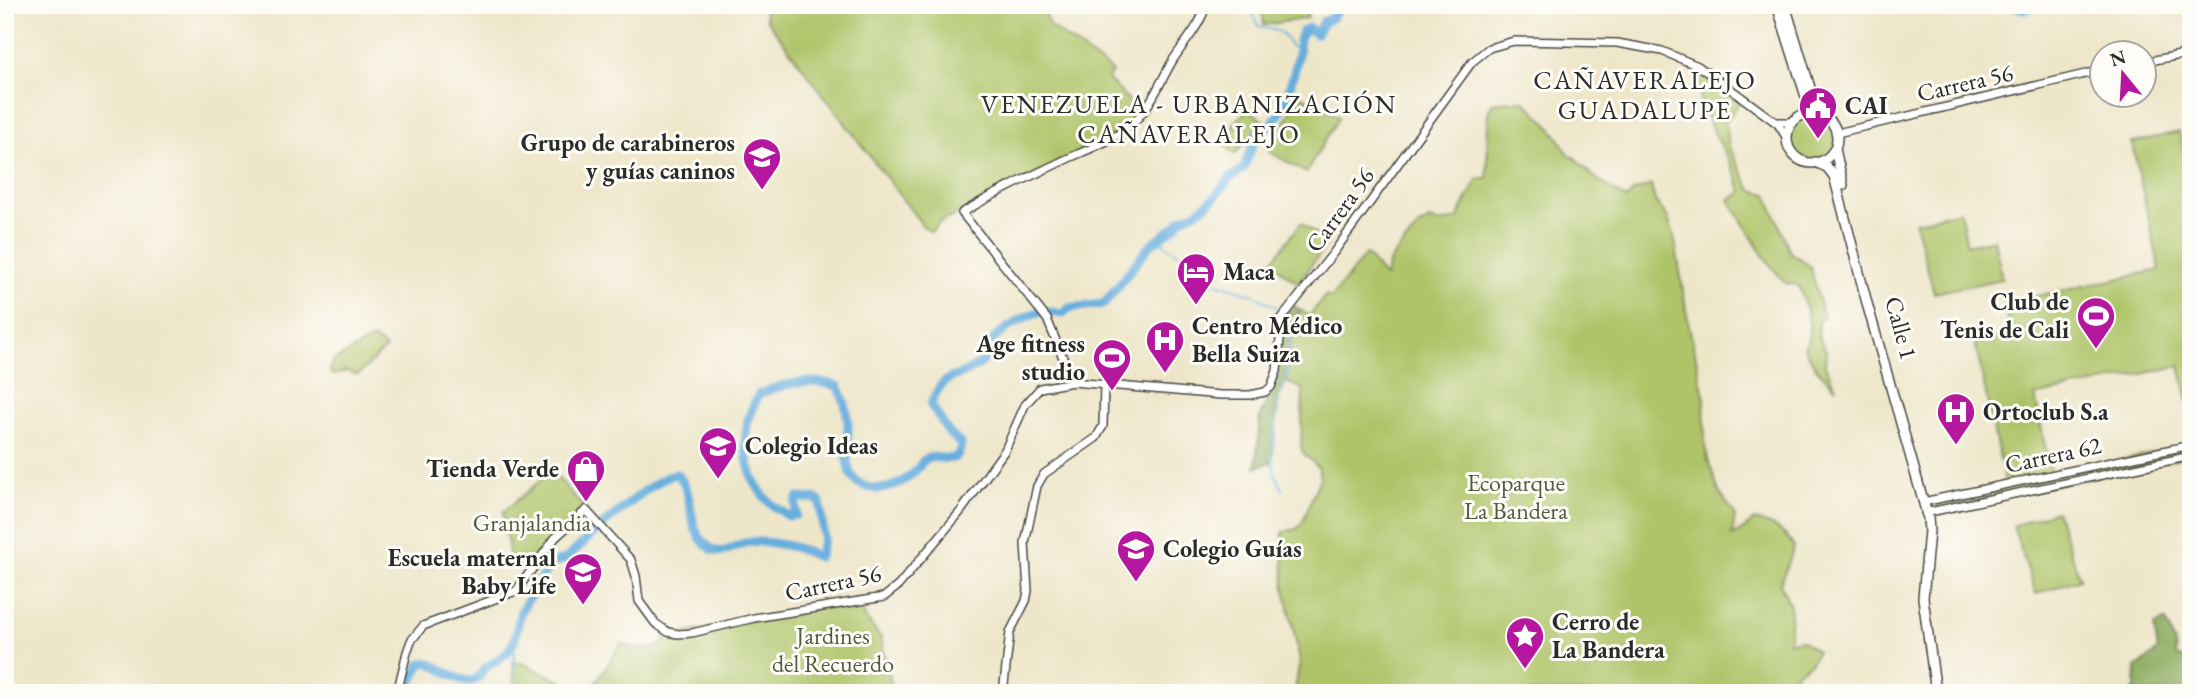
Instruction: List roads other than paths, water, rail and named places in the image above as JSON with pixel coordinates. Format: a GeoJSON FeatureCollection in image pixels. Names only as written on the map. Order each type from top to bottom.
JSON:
{"type":"FeatureCollection","features":[{"type":"Feature","properties":{"kind":"main road"},"geometry":{"type":"LineString","coordinates":[[1777,5],[1809,109],[1789,130],[1790,149],[1798,158],[1815,162],[1827,158],[1835,149],[1837,133],[1832,122],[1817,107],[1785,5]]}},
{"type":"Feature","properties":{"kind":"main road"},"geometry":{"type":"LineString","coordinates":[[1804,114],[1816,113],[1824,116]]}},
{"type":"Feature","properties":{"kind":"main road","name":"Calle 1"},"geometry":{"type":"LineString","coordinates":[[1835,149],[1928,514],[1923,598],[1936,693]]}},
{"type":"Feature","properties":{"kind":"main road","name":"Calle 1"},"geometry":{"type":"LineString","coordinates":[[1815,162],[1827,167],[1834,176],[1925,501]]}},
{"type":"Feature","properties":{"kind":"street"},"geometry":{"type":"LineString","coordinates":[[1003,693],[1010,632],[1026,601],[1028,591],[1025,543],[1037,486],[1044,474],[1096,438],[1102,426],[1104,384],[1073,382],[1047,319],[962,213],[992,194],[1107,141],[1131,125],[1145,110],[1159,88],[1206,5]]}},
{"type":"Feature","properties":{"kind":"street","name":"Carrera 56"},"geometry":{"type":"LineString","coordinates":[[1104,384],[1231,395],[1257,395],[1271,387],[1277,371],[1282,318],[1334,252],[1452,88],[1472,62],[1489,48],[1514,41],[1572,42],[1635,45],[1662,51],[1698,66],[1774,121],[1784,131],[1788,140]]}},
{"type":"Feature","properties":{"kind":"street"},"geometry":{"type":"LineString","coordinates":[[2158,59],[2191,53]]}},
{"type":"Feature","properties":{"kind":"street","name":"Carrera 56"},"geometry":{"type":"LineString","coordinates":[[1837,133],[2088,73]]}},
{"type":"Feature","properties":{"kind":"street"},"geometry":{"type":"LineString","coordinates":[[1774,121],[1794,122]]}},
{"type":"Feature","properties":{"kind":"street","name":"Carrera 56"},"geometry":{"type":"LineString","coordinates":[[397,693],[411,641],[423,626],[516,591],[551,544],[586,510],[631,560],[639,601],[655,623],[668,632],[692,633],[754,618],[884,597],[914,569],[1005,450],[1029,398],[1040,388],[1055,383],[1073,382]]}},
{"type":"Feature","properties":{"kind":"street","name":"Carrera 62"},"geometry":{"type":"LineString","coordinates":[[1925,501],[2191,445]]}},
{"type":"Feature","properties":{"kind":"street"},"geometry":{"type":"LineString","coordinates":[[2140,456],[2142,466]]}},
{"type":"Feature","properties":{"kind":"street","name":"Carrera 62"},"geometry":{"type":"LineString","coordinates":[[1928,514],[2191,456]]}},
{"type":"Feature","properties":{"kind":"waterway"},"geometry":{"type":"LineString","coordinates":[[1247,5],[1259,26],[1278,31],[1284,35],[1290,46],[1299,49]]}},
{"type":"Feature","properties":{"kind":"waterway"},"geometry":{"type":"LineString","coordinates":[[406,693],[420,665],[427,662],[460,679],[472,681],[479,677],[485,668],[506,654],[514,642],[521,611],[550,564],[566,559],[606,522],[668,476],[677,474],[683,482],[696,531],[714,550],[719,552],[744,543],[767,542],[793,547],[818,557],[824,538],[820,502],[816,499],[798,498],[796,515],[788,516],[770,503],[752,477],[746,436],[749,417],[759,394],[798,383],[818,382],[838,386],[848,417],[848,466],[856,481],[864,486],[878,489],[893,486],[906,479],[928,458],[956,457],[961,444],[949,433],[931,405],[941,385],[982,362],[994,339],[1035,313],[1062,314],[1069,308],[1104,304],[1150,245],[1176,226],[1181,219],[1198,211],[1215,197],[1229,179],[1244,168],[1257,134],[1272,123],[1283,109],[1302,32],[1309,28],[1316,34],[1324,21],[1330,19],[1343,5]]}},
{"type":"Feature","properties":{"kind":"waterway"},"geometry":{"type":"LineString","coordinates":[[2009,5],[2024,9],[2043,5]]}},
{"type":"Feature","properties":{"kind":"waterway"},"geometry":{"type":"LineString","coordinates":[[1160,237],[1165,245],[1186,257],[1204,276],[1254,295],[1281,310]]}},
{"type":"Feature","properties":{"kind":"waterway"},"geometry":{"type":"LineString","coordinates":[[1283,490],[1275,474],[1272,458],[1279,397],[1286,382],[1291,337],[1296,319]]}},
{"type":"Feature","properties":{"kind":"waterway"},"geometry":{"type":"LineString","coordinates":[[514,642],[515,693]]}},
{"type":"Feature","properties":{"kind":"place","name":"CAI"},"geometry":{"type":"Point","coordinates":[1818,140]}},
{"type":"Feature","properties":{"kind":"place","name":"Grupo de carabineros y guías caninos"},"geometry":{"type":"Point","coordinates":[762,191]}},
{"type":"Feature","properties":{"kind":"place","name":"Maca"},"geometry":{"type":"Point","coordinates":[1196,306]}},
{"type":"Feature","properties":{"kind":"place","name":"Club de Tenis de Cali"},"geometry":{"type":"Point","coordinates":[2096,350]}},
{"type":"Feature","properties":{"kind":"place","name":"Centro Médico Bella Suiza"},"geometry":{"type":"Point","coordinates":[1165,374]}},
{"type":"Feature","properties":{"kind":"place","name":"Age fitness studio"},"geometry":{"type":"Point","coordinates":[1112,392]}},
{"type":"Feature","properties":{"kind":"place","name":"Ortoclub S.a"},"geometry":{"type":"Point","coordinates":[1956,446]}},
{"type":"Feature","properties":{"kind":"place","name":"Colegio Ideas"},"geometry":{"type":"Point","coordinates":[718,480]}},
{"type":"Feature","properties":{"kind":"place","name":"Tienda Verde"},"geometry":{"type":"Point","coordinates":[586,503]}},
{"type":"Feature","properties":{"kind":"place","name":"Colegio Guías"},"geometry":{"type":"Point","coordinates":[1136,583]}},
{"type":"Feature","properties":{"kind":"place","name":"Escuela maternal Baby Life"},"geometry":{"type":"Point","coordinates":[583,606]}},
{"type":"Feature","properties":{"kind":"place","name":"Cerro de La Bandera"},"geometry":{"type":"Point","coordinates":[1525,670]}},
{"type":"Feature","properties":{"kind":"district","name":"CAÑAVERALEJO GUADALUPE"},"geometry":{"type":"Point","coordinates":[1645,95]}},
{"type":"Feature","properties":{"kind":"district","name":"VENEZUELA - URBANIZACIÓN CAÑAVERALEJO"},"geometry":{"type":"Point","coordinates":[1189,119]}},
{"type":"Feature","properties":{"kind":"park label","name":"Ecoparque La Bandera"},"geometry":{"type":"Point","coordinates":[1516,497]}},
{"type":"Feature","properties":{"kind":"park label","name":"Granjalandia"},"geometry":{"type":"Point","coordinates":[532,523]}},
{"type":"Feature","properties":{"kind":"park label","name":"Jardines del Recuerdo"},"geometry":{"type":"Point","coordinates":[833,650]}}]}
